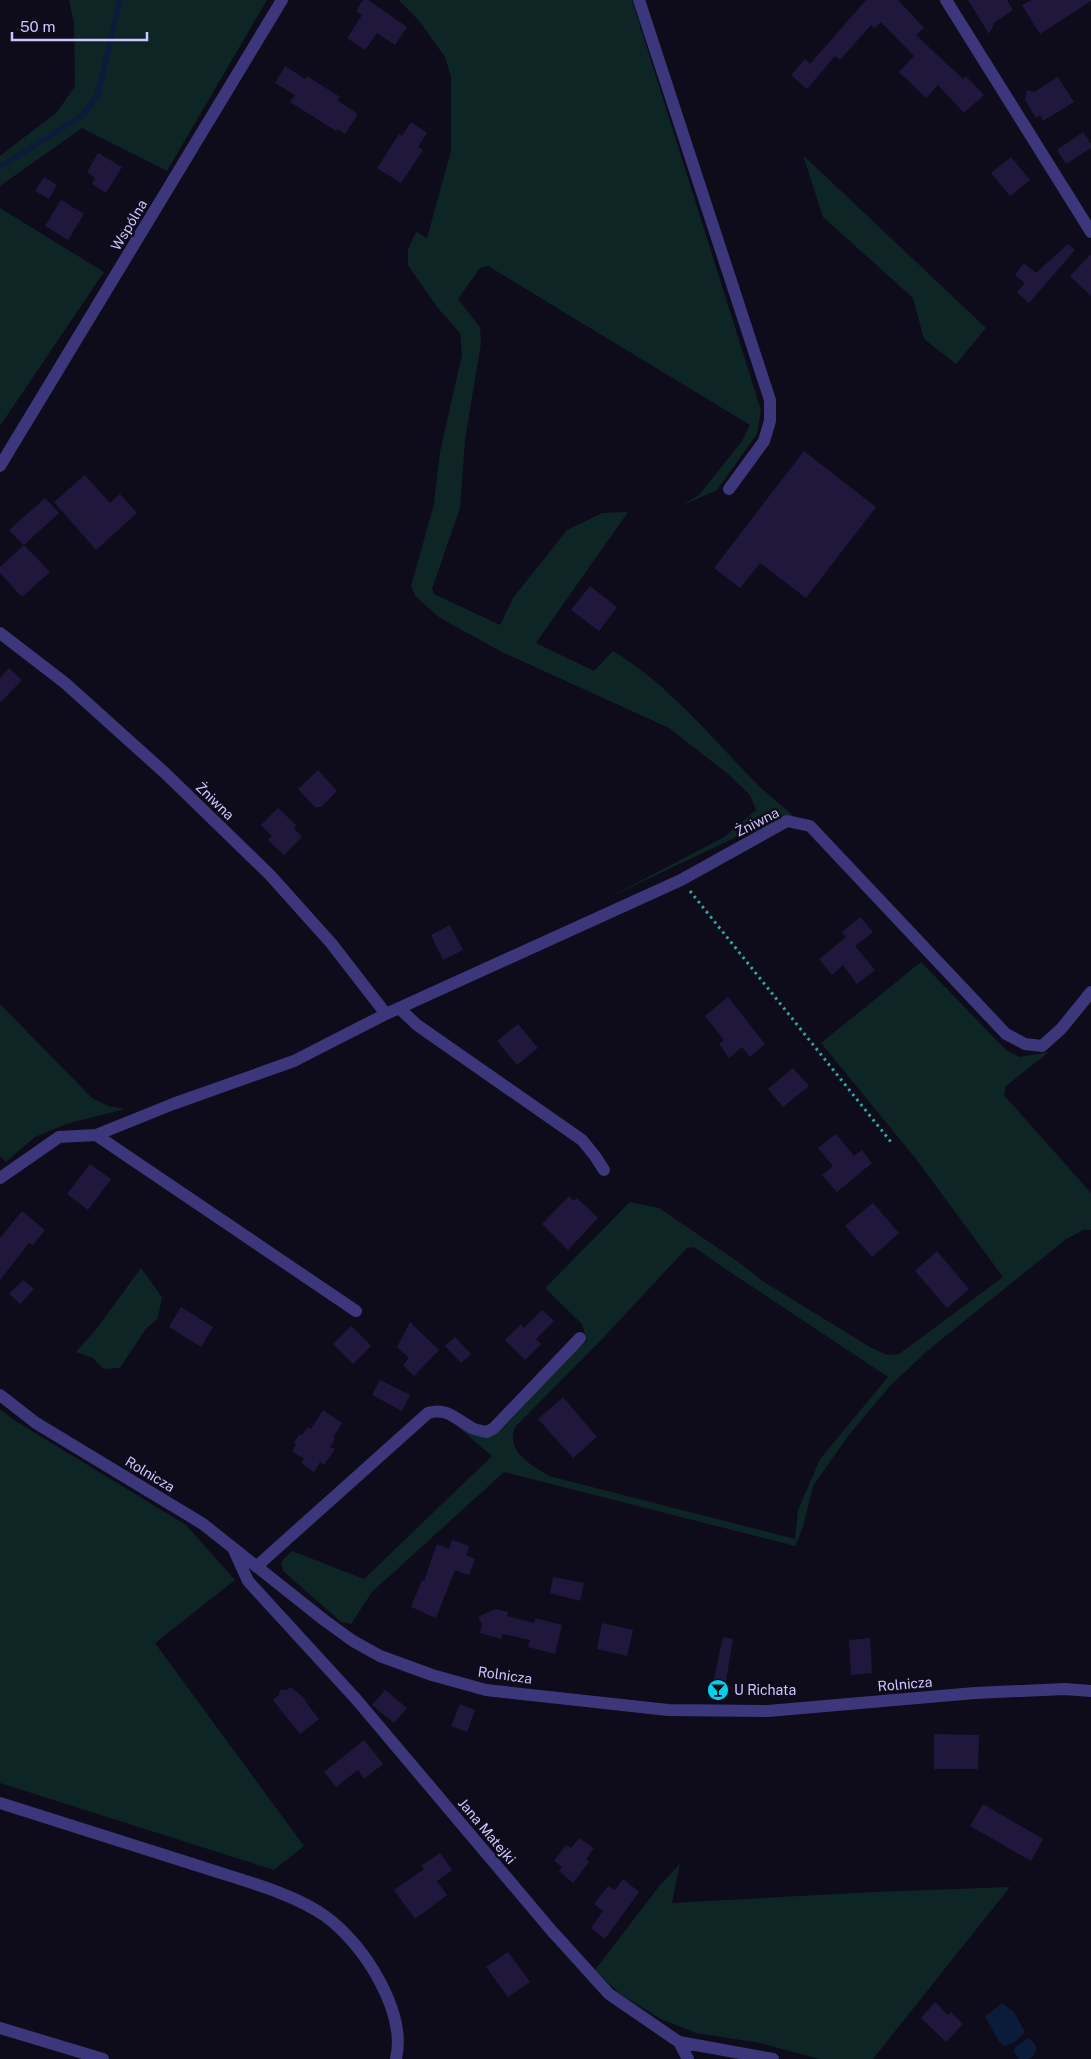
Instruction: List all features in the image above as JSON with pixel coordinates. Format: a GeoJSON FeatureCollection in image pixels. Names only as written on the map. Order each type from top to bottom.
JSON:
{"type":"FeatureCollection","features":[{"type":"Feature","properties":{"kind":"street","name":"Wspólna"},"geometry":{"type":"LineString","coordinates":[[0,466],[282,0]]}},
{"type":"Feature","properties":{"kind":"street"},"geometry":{"type":"LineString","coordinates":[[639,0],[770,400],[770,421],[764,441],[729,489]]}},
{"type":"Feature","properties":{"kind":"street"},"geometry":{"type":"LineString","coordinates":[[946,0],[1091,232]]}},
{"type":"Feature","properties":{"kind":"street","name":"Żniwna"},"geometry":{"type":"LineString","coordinates":[[0,633],[72,689],[164,773],[270,875],[332,943],[386,1014]]}},
{"type":"Feature","properties":{"kind":"street","name":"Żniwna"},"geometry":{"type":"LineString","coordinates":[[0,1178],[59,1137],[96,1135],[173,1104],[294,1061],[386,1014],[681,880],[787,821],[810,826],[1006,1034],[1025,1044],[1042,1046],[1061,1029],[1091,992]]}},
{"type":"Feature","properties":{"kind":"street"},"geometry":{"type":"LineString","coordinates":[[399,1008],[416,1025],[582,1140],[604,1170]]}},
{"type":"Feature","properties":{"kind":"street"},"geometry":{"type":"LineString","coordinates":[[96,1135],[356,1311]]}},
{"type":"Feature","properties":{"kind":"street"},"geometry":{"type":"LineString","coordinates":[[257,1566],[428,1413],[438,1410],[449,1413],[474,1429],[487,1432],[494,1428],[580,1338]]}},
{"type":"Feature","properties":{"kind":"street","name":"Rolnicza"},"geometry":{"type":"LineString","coordinates":[[0,1395],[36,1423],[204,1524],[353,1641],[380,1656],[432,1675],[486,1690],[668,1710],[768,1711],[974,1693],[1065,1689],[1091,1691]]}},
{"type":"Feature","properties":{"kind":"street","name":"Jana Matejki"},"geometry":{"type":"LineString","coordinates":[[232,1546],[248,1581],[356,1699],[550,1930],[609,1994],[679,2042],[773,2059]]}},
{"type":"Feature","properties":{"kind":"street"},"geometry":{"type":"LineString","coordinates":[[0,1803],[249,1882],[305,1904],[324,1916],[341,1929],[374,1970],[394,2013],[399,2046],[396,2059]]}},
{"type":"Feature","properties":{"kind":"street"},"geometry":{"type":"LineString","coordinates":[[0,2028],[103,2059]]}},
{"type":"Feature","properties":{"kind":"street"},"geometry":{"type":"LineString","coordinates":[[679,2042],[688,2059]]}},
{"type":"Feature","properties":{"kind":"path"},"geometry":{"type":"LineString","coordinates":[[681,880],[891,1142]]}},
{"type":"Feature","properties":{"kind":"green space"},"geometry":{"type":"Polygon","coordinates":[[[69,0],[267,0],[167,171],[82,128],[0,186],[0,156],[57,112],[75,86],[74,23],[69,0]]]}},
{"type":"Feature","properties":{"kind":"green space"},"geometry":{"type":"Polygon","coordinates":[[[399,0],[632,0],[761,410],[757,434],[717,490],[681,506],[699,495],[742,441],[750,425],[488,266],[480,268],[458,299],[480,327],[481,343],[465,440],[460,508],[432,589],[434,594],[500,625],[513,598],[567,530],[602,513],[628,512],[536,643],[594,671],[613,651],[651,678],[668,693],[755,782],[793,816],[772,820],[610,897],[724,837],[756,810],[750,795],[728,774],[669,728],[504,653],[440,618],[416,597],[411,586],[434,504],[440,452],[462,355],[460,333],[437,307],[408,265],[408,249],[416,232],[427,238],[451,151],[451,77],[445,57],[420,22],[399,0]]]}},
{"type":"Feature","properties":{"kind":"green space"},"geometry":{"type":"Polygon","coordinates":[[[803,155],[986,328],[956,364],[924,339],[913,298],[823,217],[803,155]]]}},
{"type":"Feature","properties":{"kind":"green space"},"geometry":{"type":"Polygon","coordinates":[[[0,208],[104,272],[0,426],[0,208]]]}},
{"type":"Feature","properties":{"kind":"green space"},"geometry":{"type":"Polygon","coordinates":[[[921,962],[1006,1050],[1020,1057],[1049,1052],[1006,1086],[1004,1095],[1091,1193],[1091,1230],[1083,1230],[1065,1240],[926,1352],[890,1386],[848,1436],[813,1486],[803,1527],[795,1546],[504,1472],[372,1592],[351,1624],[341,1622],[283,1571],[281,1562],[292,1551],[364,1579],[492,1456],[457,1426],[487,1436],[502,1429],[576,1350],[587,1341],[582,1324],[545,1288],[630,1202],[659,1208],[737,1261],[764,1282],[870,1347],[887,1355],[899,1354],[1003,1277],[916,1159],[821,1043],[921,962]],[[694,1247],[687,1248],[604,1337],[516,1426],[513,1435],[514,1445],[526,1461],[549,1476],[795,1539],[798,1510],[820,1459],[888,1377],[694,1247]]]}},
{"type":"Feature","properties":{"kind":"green space"},"geometry":{"type":"Polygon","coordinates":[[[0,1004],[92,1098],[108,1106],[125,1109],[66,1124],[35,1137],[6,1162],[0,1156],[0,1004]]]}},
{"type":"Feature","properties":{"kind":"green space"},"geometry":{"type":"Polygon","coordinates":[[[141,1268],[162,1297],[158,1318],[145,1330],[120,1368],[104,1369],[93,1358],[76,1352],[97,1328],[141,1268]]]}},
{"type":"Feature","properties":{"kind":"green space"},"geometry":{"type":"Polygon","coordinates":[[[0,1409],[14,1420],[186,1525],[235,1580],[155,1643],[304,1846],[274,1870],[0,1783],[0,1409]]]}},
{"type":"Feature","properties":{"kind":"green space"},"geometry":{"type":"Polygon","coordinates":[[[680,1864],[672,1903],[1010,1887],[873,2059],[819,2059],[760,2043],[696,2033],[661,2019],[620,1994],[595,1970],[660,1885],[680,1864]]]}},
{"type":"Feature","properties":{"kind":"water"},"geometry":{"type":"Polygon","coordinates":[[[1002,2003],[1014,2012],[1025,2032],[1015,2042],[1005,2046],[999,2042],[985,2016],[1002,2003]]]}},
{"type":"Feature","properties":{"kind":"water"},"geometry":{"type":"Polygon","coordinates":[[[1028,2038],[1034,2043],[1036,2051],[1029,2059],[1019,2059],[1014,2052],[1015,2047],[1028,2038]]]}},
{"type":"Feature","properties":{"kind":"building"},"geometry":{"type":"Polygon","coordinates":[[[363,0],[368,0],[407,27],[395,45],[377,33],[365,50],[347,38],[362,15],[356,11],[363,0]]]}},
{"type":"Feature","properties":{"kind":"building"},"geometry":{"type":"Polygon","coordinates":[[[866,0],[898,0],[924,28],[916,35],[963,79],[966,76],[984,95],[964,113],[938,85],[926,98],[899,72],[914,56],[881,22],[874,28],[871,25],[840,60],[835,56],[807,89],[791,75],[805,59],[810,64],[866,0]]]}},
{"type":"Feature","properties":{"kind":"building"},"geometry":{"type":"Polygon","coordinates":[[[968,0],[1007,0],[1013,10],[995,22],[989,34],[968,0]]]}},
{"type":"Feature","properties":{"kind":"building"},"geometry":{"type":"Polygon","coordinates":[[[1031,0],[1091,1],[1040,34],[1022,5],[1031,0]]]}},
{"type":"Feature","properties":{"kind":"building"},"geometry":{"type":"Polygon","coordinates":[[[285,66],[305,79],[307,76],[340,97],[337,100],[358,114],[345,134],[338,129],[336,131],[290,102],[295,95],[275,83],[285,66]]]}},
{"type":"Feature","properties":{"kind":"building"},"geometry":{"type":"Polygon","coordinates":[[[1058,77],[1074,102],[1043,121],[1040,115],[1036,118],[1025,100],[1027,90],[1034,92],[1058,77]]]}},
{"type":"Feature","properties":{"kind":"building"},"geometry":{"type":"Polygon","coordinates":[[[411,122],[427,133],[418,147],[423,150],[401,183],[377,168],[399,134],[402,136],[411,122]]]}},
{"type":"Feature","properties":{"kind":"building"},"geometry":{"type":"Polygon","coordinates":[[[1083,132],[1091,144],[1091,148],[1066,164],[1057,150],[1083,132]]]}},
{"type":"Feature","properties":{"kind":"building"},"geometry":{"type":"Polygon","coordinates":[[[98,153],[122,167],[106,193],[92,184],[95,178],[87,172],[98,153]]]}},
{"type":"Feature","properties":{"kind":"building"},"geometry":{"type":"Polygon","coordinates":[[[1011,157],[1030,180],[1010,196],[991,173],[1011,157]]]}},
{"type":"Feature","properties":{"kind":"building"},"geometry":{"type":"Polygon","coordinates":[[[44,177],[57,185],[49,199],[35,191],[44,177]]]}},
{"type":"Feature","properties":{"kind":"building"},"geometry":{"type":"Polygon","coordinates":[[[61,200],[84,214],[68,240],[45,226],[61,200]]]}},
{"type":"Feature","properties":{"kind":"building"},"geometry":{"type":"Polygon","coordinates":[[[1068,244],[1075,250],[1029,303],[1017,292],[1025,283],[1015,275],[1024,263],[1036,273],[1068,244]]]}},
{"type":"Feature","properties":{"kind":"building"},"geometry":{"type":"Polygon","coordinates":[[[1091,254],[1091,296],[1070,276],[1091,254]]]}},
{"type":"Feature","properties":{"kind":"building"},"geometry":{"type":"Polygon","coordinates":[[[804,451],[876,507],[806,598],[760,563],[740,588],[714,568],[804,451]]]}},
{"type":"Feature","properties":{"kind":"building"},"geometry":{"type":"Polygon","coordinates":[[[85,475],[110,503],[120,494],[137,513],[96,550],[54,502],[85,475]]]}},
{"type":"Feature","properties":{"kind":"building"},"geometry":{"type":"Polygon","coordinates":[[[45,498],[59,513],[24,545],[9,530],[45,498]]]}},
{"type":"Feature","properties":{"kind":"building"},"geometry":{"type":"Polygon","coordinates":[[[24,545],[50,572],[22,597],[0,573],[0,567],[24,545]]]}},
{"type":"Feature","properties":{"kind":"building"},"geometry":{"type":"Polygon","coordinates":[[[590,586],[617,607],[599,631],[571,610],[590,586]]]}},
{"type":"Feature","properties":{"kind":"building"},"geometry":{"type":"Polygon","coordinates":[[[9,668],[22,680],[0,703],[0,678],[9,668]]]}},
{"type":"Feature","properties":{"kind":"building"},"geometry":{"type":"Polygon","coordinates":[[[318,770],[337,791],[321,807],[315,807],[298,789],[318,770]]]}},
{"type":"Feature","properties":{"kind":"building"},"geometry":{"type":"Polygon","coordinates":[[[278,808],[296,825],[294,828],[302,837],[284,855],[268,840],[272,836],[261,825],[278,808]]]}},
{"type":"Feature","properties":{"kind":"building"},"geometry":{"type":"Polygon","coordinates":[[[860,917],[873,932],[855,946],[875,970],[857,984],[843,965],[832,975],[819,959],[846,937],[842,932],[860,917]]]}},
{"type":"Feature","properties":{"kind":"building"},"geometry":{"type":"Polygon","coordinates":[[[450,925],[463,950],[443,960],[431,935],[450,925]]]}},
{"type":"Feature","properties":{"kind":"building"},"geometry":{"type":"Polygon","coordinates":[[[728,997],[765,1044],[750,1057],[742,1047],[729,1058],[719,1044],[724,1040],[705,1016],[728,997]]]}},
{"type":"Feature","properties":{"kind":"building"},"geometry":{"type":"Polygon","coordinates":[[[518,1024],[538,1048],[517,1065],[497,1041],[518,1024]]]}},
{"type":"Feature","properties":{"kind":"building"},"geometry":{"type":"Polygon","coordinates":[[[793,1068],[809,1086],[783,1107],[768,1089],[793,1068]]]}},
{"type":"Feature","properties":{"kind":"building"},"geometry":{"type":"Polygon","coordinates":[[[836,1134],[854,1156],[862,1150],[872,1163],[837,1192],[822,1175],[833,1166],[818,1148],[836,1134]]]}},
{"type":"Feature","properties":{"kind":"building"},"geometry":{"type":"Polygon","coordinates":[[[90,1164],[111,1179],[88,1210],[67,1194],[90,1164]]]}},
{"type":"Feature","properties":{"kind":"building"},"geometry":{"type":"Polygon","coordinates":[[[569,1196],[574,1201],[577,1198],[598,1218],[568,1250],[542,1224],[569,1196]]]}},
{"type":"Feature","properties":{"kind":"building"},"geometry":{"type":"Polygon","coordinates":[[[873,1203],[899,1233],[872,1257],[845,1226],[873,1203]]]}},
{"type":"Feature","properties":{"kind":"building"},"geometry":{"type":"Polygon","coordinates":[[[22,1211],[45,1230],[33,1245],[29,1243],[0,1280],[0,1238],[22,1211]]]}},
{"type":"Feature","properties":{"kind":"building"},"geometry":{"type":"Polygon","coordinates":[[[937,1251],[969,1289],[947,1308],[915,1271],[937,1251]]]}},
{"type":"Feature","properties":{"kind":"building"},"geometry":{"type":"Polygon","coordinates":[[[23,1280],[34,1289],[20,1304],[9,1294],[23,1280]]]}},
{"type":"Feature","properties":{"kind":"building"},"geometry":{"type":"Polygon","coordinates":[[[181,1307],[213,1327],[201,1347],[169,1327],[181,1307]]]}},
{"type":"Feature","properties":{"kind":"building"},"geometry":{"type":"Polygon","coordinates":[[[542,1310],[554,1321],[536,1339],[541,1344],[525,1360],[505,1340],[521,1324],[524,1328],[542,1310]]]}},
{"type":"Feature","properties":{"kind":"building"},"geometry":{"type":"Polygon","coordinates":[[[410,1322],[439,1350],[414,1376],[403,1365],[409,1358],[397,1347],[410,1322]]]}},
{"type":"Feature","properties":{"kind":"building"},"geometry":{"type":"Polygon","coordinates":[[[351,1326],[371,1346],[353,1364],[333,1344],[351,1326]]]}},
{"type":"Feature","properties":{"kind":"building"},"geometry":{"type":"Polygon","coordinates":[[[455,1337],[471,1354],[461,1363],[445,1346],[455,1337]]]}},
{"type":"Feature","properties":{"kind":"building"},"geometry":{"type":"Polygon","coordinates":[[[380,1380],[410,1395],[402,1411],[372,1395],[380,1380]]]}},
{"type":"Feature","properties":{"kind":"building"},"geometry":{"type":"Polygon","coordinates":[[[563,1397],[597,1437],[573,1458],[538,1419],[563,1397]]]}},
{"type":"Feature","properties":{"kind":"building"},"geometry":{"type":"Polygon","coordinates":[[[323,1410],[342,1423],[330,1447],[335,1449],[324,1465],[320,1462],[314,1472],[301,1463],[304,1459],[292,1451],[296,1445],[294,1442],[299,1435],[302,1435],[308,1427],[311,1429],[323,1410]]]}},
{"type":"Feature","properties":{"kind":"building"},"geometry":{"type":"Polygon","coordinates":[[[452,1540],[469,1546],[466,1555],[475,1559],[469,1575],[455,1570],[436,1618],[411,1607],[422,1580],[424,1581],[437,1544],[449,1549],[452,1540]]]}},
{"type":"Feature","properties":{"kind":"building"},"geometry":{"type":"Polygon","coordinates":[[[553,1577],[584,1583],[580,1601],[550,1593],[553,1577]]]}},
{"type":"Feature","properties":{"kind":"building"},"geometry":{"type":"Polygon","coordinates":[[[495,1609],[508,1612],[507,1616],[534,1623],[535,1618],[562,1625],[555,1654],[528,1647],[530,1640],[503,1634],[501,1639],[480,1633],[482,1624],[478,1617],[495,1609]]]}},
{"type":"Feature","properties":{"kind":"building"},"geometry":{"type":"Polygon","coordinates":[[[602,1623],[633,1630],[627,1656],[597,1649],[602,1623]]]}},
{"type":"Feature","properties":{"kind":"building"},"geometry":{"type":"Polygon","coordinates":[[[723,1637],[733,1639],[723,1698],[710,1696],[723,1637]]]}},
{"type":"Feature","properties":{"kind":"building"},"geometry":{"type":"Polygon","coordinates":[[[870,1638],[872,1673],[851,1675],[849,1640],[870,1638]]]}},
{"type":"Feature","properties":{"kind":"building"},"geometry":{"type":"Polygon","coordinates":[[[291,1687],[306,1700],[319,1719],[300,1734],[273,1700],[279,1695],[280,1690],[286,1690],[291,1687]]]}},
{"type":"Feature","properties":{"kind":"building"},"geometry":{"type":"Polygon","coordinates":[[[385,1690],[407,1708],[394,1723],[372,1705],[385,1690]]]}},
{"type":"Feature","properties":{"kind":"building"},"geometry":{"type":"Polygon","coordinates":[[[460,1704],[475,1710],[467,1732],[451,1726],[460,1704]]]}},
{"type":"Feature","properties":{"kind":"building"},"geometry":{"type":"Polygon","coordinates":[[[934,1734],[979,1735],[978,1769],[934,1769],[934,1734]]]}},
{"type":"Feature","properties":{"kind":"building"},"geometry":{"type":"Polygon","coordinates":[[[364,1740],[383,1764],[364,1779],[358,1770],[336,1787],[324,1772],[364,1740]]]}},
{"type":"Feature","properties":{"kind":"building"},"geometry":{"type":"Polygon","coordinates":[[[983,1804],[1043,1839],[1031,1861],[970,1826],[983,1804]]]}},
{"type":"Feature","properties":{"kind":"building"},"geometry":{"type":"Polygon","coordinates":[[[579,1838],[594,1848],[586,1859],[589,1862],[573,1883],[559,1871],[562,1867],[554,1861],[566,1845],[571,1848],[579,1838]]]}},
{"type":"Feature","properties":{"kind":"building"},"geometry":{"type":"Polygon","coordinates":[[[440,1853],[452,1870],[437,1881],[447,1895],[415,1919],[394,1890],[424,1869],[421,1866],[440,1853]]]}},
{"type":"Feature","properties":{"kind":"building"},"geometry":{"type":"Polygon","coordinates":[[[623,1879],[639,1892],[605,1939],[591,1928],[603,1911],[594,1904],[608,1886],[615,1890],[623,1879]]]}},
{"type":"Feature","properties":{"kind":"building"},"geometry":{"type":"Polygon","coordinates":[[[508,1952],[530,1982],[508,1997],[486,1967],[508,1952]]]}},
{"type":"Feature","properties":{"kind":"building"},"geometry":{"type":"Polygon","coordinates":[[[935,2002],[948,2015],[951,2012],[963,2024],[946,2042],[921,2018],[935,2002]]]}},
{"type":"Feature","properties":{"kind":"waterway"},"geometry":{"type":"LineString","coordinates":[[0,167],[83,115],[98,94],[120,0]]}},
{"type":"Feature","properties":{"kind":"place","name":"U Richata"},"geometry":{"type":"Point","coordinates":[718,1690]}}]}
